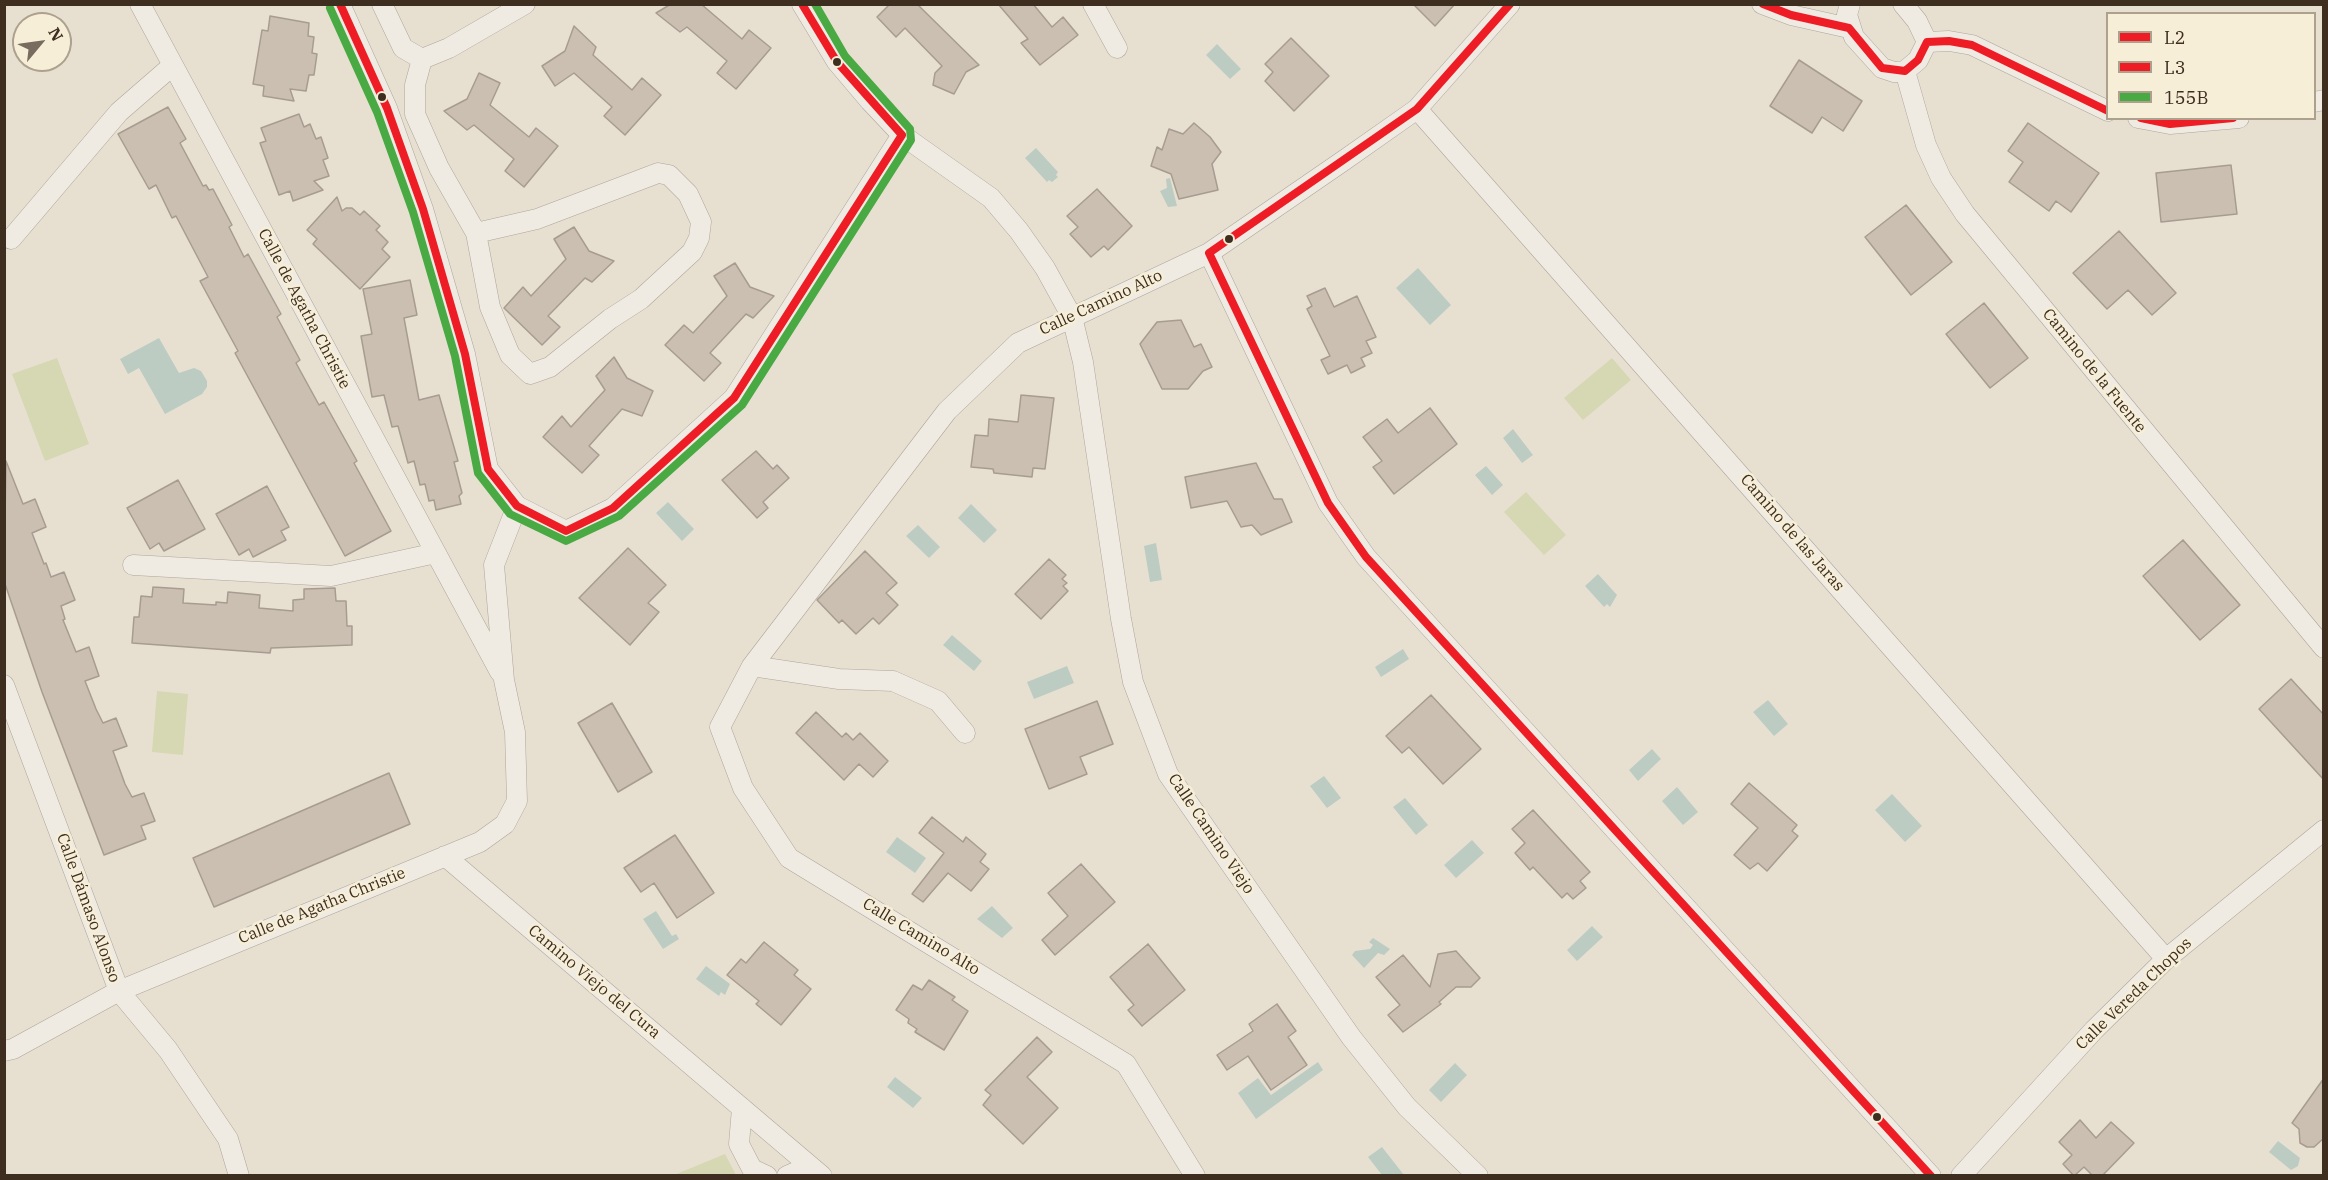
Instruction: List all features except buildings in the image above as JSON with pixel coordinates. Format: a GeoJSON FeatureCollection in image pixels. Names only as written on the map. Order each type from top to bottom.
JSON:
{"type":"FeatureCollection","features":[{"type":"Feature","properties":{"kind":"street","name":"Calle de Agatha Christie"},"geometry":{"type":"LineString","coordinates":[[140,4],[504,680]]}},
{"type":"Feature","properties":{"kind":"street"},"geometry":{"type":"LineString","coordinates":[[340,4],[387,108],[423,209],[465,354],[488,469],[518,506],[566,531],[613,508],[734,398],[902,135]]}},
{"type":"Feature","properties":{"kind":"street"},"geometry":{"type":"LineString","coordinates":[[382,4],[403,48],[422,59]]}},
{"type":"Feature","properties":{"kind":"street"},"geometry":{"type":"LineString","coordinates":[[422,59],[449,48],[525,4]]}},
{"type":"Feature","properties":{"kind":"street","name":"Calle Camino Viejo"},"geometry":{"type":"LineString","coordinates":[[802,4],[837,62],[902,135],[991,198],[1019,231],[1045,268],[1072,316],[1083,362],[1121,619],[1133,682],[1168,774],[1351,1037],[1407,1107],[1478,1176]]}},
{"type":"Feature","properties":{"kind":"street"},"geometry":{"type":"LineString","coordinates":[[1093,4],[1118,48]]}},
{"type":"Feature","properties":{"kind":"street","name":"Calle Camino Alto"},"geometry":{"type":"LineString","coordinates":[[1195,1176],[1126,1064],[789,858],[743,788],[720,728],[752,666],[947,411],[1018,343],[1209,253],[1417,109],[1510,4]]}},
{"type":"Feature","properties":{"kind":"street"},"geometry":{"type":"LineString","coordinates":[[1762,4],[1791,15],[1849,28]]}},
{"type":"Feature","properties":{"kind":"street"},"geometry":{"type":"LineString","coordinates":[[1850,4],[1847,15],[1849,28],[1882,68],[1905,71],[1918,60],[1926,42],[1917,21],[1903,4]]}},
{"type":"Feature","properties":{"kind":"street"},"geometry":{"type":"LineString","coordinates":[[1926,42],[1949,41],[1972,45],[2106,110]]}},
{"type":"Feature","properties":{"kind":"street"},"geometry":{"type":"LineString","coordinates":[[422,59],[415,85],[415,114],[439,168],[476,233],[490,307],[510,355],[530,374],[550,367],[610,319],[641,299],[692,252],[699,238],[701,222],[688,194],[669,174],[658,173],[537,219],[476,233]]}},
{"type":"Feature","properties":{"kind":"street"},"geometry":{"type":"LineString","coordinates":[[11,238],[119,112],[172,66]]}},
{"type":"Feature","properties":{"kind":"street","name":"Camino de la Fuente"},"geometry":{"type":"LineString","coordinates":[[1905,71],[1926,145],[1941,178],[1965,214],[2324,648]]}},
{"type":"Feature","properties":{"kind":"street","name":"Camino de las Jaras"},"geometry":{"type":"LineString","coordinates":[[1417,109],[2166,959]]}},
{"type":"Feature","properties":{"kind":"street"},"geometry":{"type":"LineString","coordinates":[[2149,120],[2170,124],[2216,120]]}},
{"type":"Feature","properties":{"kind":"street"},"geometry":{"type":"LineString","coordinates":[[1209,253],[1328,502],[1366,557],[1931,1176]]}},
{"type":"Feature","properties":{"kind":"street","name":"Calle de Agatha Christie"},"geometry":{"type":"LineString","coordinates":[[4,1051],[13,1049],[119,991],[480,842],[505,824],[517,801],[515,732],[504,680],[495,565],[518,506]]}},
{"type":"Feature","properties":{"kind":"street"},"geometry":{"type":"LineString","coordinates":[[133,565],[331,576],[436,552]]}},
{"type":"Feature","properties":{"kind":"street"},"geometry":{"type":"LineString","coordinates":[[752,666],[839,679],[893,681],[938,701],[965,733]]}},
{"type":"Feature","properties":{"kind":"street","name":"Calle Dámaso Alonso"},"geometry":{"type":"LineString","coordinates":[[4,685],[119,991],[168,1050],[228,1139],[239,1176]]}},
{"type":"Feature","properties":{"kind":"street","name":"Calle Vereda Chopos"},"geometry":{"type":"LineString","coordinates":[[1961,1176],[2094,1030],[2166,959],[2324,830]]}},
{"type":"Feature","properties":{"kind":"street","name":"Camino Viejo del Cura"},"geometry":{"type":"LineString","coordinates":[[445,856],[816,1171]]}},
{"type":"Feature","properties":{"kind":"street"},"geometry":{"type":"LineString","coordinates":[[742,1108],[740,1144],[752,1169],[767,1176]]}},
{"type":"Feature","properties":{"kind":"street","name":"Camino Viejo del Cura"},"geometry":{"type":"LineString","coordinates":[[787,1176],[816,1171]]}},
{"type":"Feature","properties":{"kind":"green space"},"geometry":{"type":"Polygon","coordinates":[[[57,358],[89,444],[45,461],[12,374],[57,358]]]}},
{"type":"Feature","properties":{"kind":"green space"},"geometry":{"type":"Polygon","coordinates":[[[1612,358],[1631,380],[1583,420],[1564,398],[1612,358]]]}},
{"type":"Feature","properties":{"kind":"green space"},"geometry":{"type":"Polygon","coordinates":[[[1526,492],[1566,535],[1544,555],[1504,512],[1526,492]]]}},
{"type":"Feature","properties":{"kind":"green space"},"geometry":{"type":"Polygon","coordinates":[[[157,691],[188,694],[183,755],[152,752],[157,691]]]}},
{"type":"Feature","properties":{"kind":"green space"},"geometry":{"type":"Polygon","coordinates":[[[725,1154],[736,1175],[674,1175],[725,1154]]]}},
{"type":"Feature","properties":{"kind":"shaded area"},"geometry":{"type":"Polygon","coordinates":[[[1217,44],[1241,69],[1230,79],[1206,55],[1217,44]]]}},
{"type":"Feature","properties":{"kind":"shaded area"},"geometry":{"type":"Polygon","coordinates":[[[1036,148],[1058,172],[1056,175],[1058,177],[1052,182],[1049,180],[1047,182],[1025,158],[1036,148]]]}},
{"type":"Feature","properties":{"kind":"shaded area"},"geometry":{"type":"Polygon","coordinates":[[[1170,178],[1177,206],[1168,207],[1160,191],[1167,188],[1166,179],[1170,178]]]}},
{"type":"Feature","properties":{"kind":"shaded area"},"geometry":{"type":"Polygon","coordinates":[[[1418,268],[1451,305],[1430,325],[1396,288],[1418,268]]]}},
{"type":"Feature","properties":{"kind":"shaded area"},"geometry":{"type":"Polygon","coordinates":[[[159,338],[179,373],[194,368],[201,371],[207,381],[207,387],[202,394],[165,414],[139,368],[128,374],[120,359],[159,338]]]}},
{"type":"Feature","properties":{"kind":"shaded area"},"geometry":{"type":"Polygon","coordinates":[[[1513,429],[1533,455],[1522,463],[1503,438],[1513,429]]]}},
{"type":"Feature","properties":{"kind":"shaded area"},"geometry":{"type":"Polygon","coordinates":[[[1486,466],[1503,485],[1492,495],[1475,475],[1486,466]]]}},
{"type":"Feature","properties":{"kind":"shaded area"},"geometry":{"type":"Polygon","coordinates":[[[668,502],[694,529],[682,541],[656,513],[668,502]]]}},
{"type":"Feature","properties":{"kind":"shaded area"},"geometry":{"type":"Polygon","coordinates":[[[971,504],[997,530],[984,543],[958,518],[971,504]]]}},
{"type":"Feature","properties":{"kind":"shaded area"},"geometry":{"type":"Polygon","coordinates":[[[918,525],[940,547],[929,558],[906,536],[918,525]]]}},
{"type":"Feature","properties":{"kind":"shaded area"},"geometry":{"type":"Polygon","coordinates":[[[1156,543],[1162,580],[1150,582],[1144,546],[1156,543]]]}},
{"type":"Feature","properties":{"kind":"shaded area"},"geometry":{"type":"Polygon","coordinates":[[[1598,574],[1617,595],[1610,607],[1607,604],[1604,607],[1585,586],[1598,574]]]}},
{"type":"Feature","properties":{"kind":"shaded area"},"geometry":{"type":"Polygon","coordinates":[[[952,635],[982,661],[974,671],[943,645],[952,635]]]}},
{"type":"Feature","properties":{"kind":"shaded area"},"geometry":{"type":"Polygon","coordinates":[[[1403,649],[1409,659],[1381,677],[1375,667],[1403,649]]]}},
{"type":"Feature","properties":{"kind":"shaded area"},"geometry":{"type":"Polygon","coordinates":[[[1067,666],[1074,683],[1034,699],[1027,682],[1067,666]]]}},
{"type":"Feature","properties":{"kind":"shaded area"},"geometry":{"type":"Polygon","coordinates":[[[1768,700],[1788,724],[1774,736],[1753,712],[1768,700]]]}},
{"type":"Feature","properties":{"kind":"shaded area"},"geometry":{"type":"Polygon","coordinates":[[[1652,749],[1661,759],[1638,781],[1629,770],[1652,749]]]}},
{"type":"Feature","properties":{"kind":"shaded area"},"geometry":{"type":"Polygon","coordinates":[[[1324,776],[1341,798],[1327,808],[1310,786],[1324,776]]]}},
{"type":"Feature","properties":{"kind":"shaded area"},"geometry":{"type":"Polygon","coordinates":[[[1677,787],[1698,812],[1683,825],[1662,801],[1677,787]]]}},
{"type":"Feature","properties":{"kind":"shaded area"},"geometry":{"type":"Polygon","coordinates":[[[1892,794],[1922,826],[1905,842],[1875,810],[1892,794]]]}},
{"type":"Feature","properties":{"kind":"shaded area"},"geometry":{"type":"Polygon","coordinates":[[[1405,798],[1428,825],[1416,835],[1393,807],[1405,798]]]}},
{"type":"Feature","properties":{"kind":"shaded area"},"geometry":{"type":"Polygon","coordinates":[[[897,837],[926,858],[915,873],[886,852],[897,837]]]}},
{"type":"Feature","properties":{"kind":"shaded area"},"geometry":{"type":"Polygon","coordinates":[[[1472,840],[1484,853],[1456,878],[1444,865],[1472,840]]]}},
{"type":"Feature","properties":{"kind":"shaded area"},"geometry":{"type":"Polygon","coordinates":[[[992,906],[1013,928],[1002,938],[977,919],[992,906]]]}},
{"type":"Feature","properties":{"kind":"shaded area"},"geometry":{"type":"Polygon","coordinates":[[[656,911],[672,936],[676,934],[679,939],[663,949],[643,919],[656,911]]]}},
{"type":"Feature","properties":{"kind":"shaded area"},"geometry":{"type":"Polygon","coordinates":[[[1592,926],[1603,937],[1577,961],[1567,950],[1592,926]]]}},
{"type":"Feature","properties":{"kind":"shaded area"},"geometry":{"type":"Polygon","coordinates":[[[1373,938],[1390,949],[1384,955],[1378,953],[1364,968],[1352,955],[1355,951],[1370,949],[1373,945],[1369,942],[1373,938]]]}},
{"type":"Feature","properties":{"kind":"shaded area"},"geometry":{"type":"Polygon","coordinates":[[[706,966],[730,984],[725,995],[721,992],[719,996],[696,979],[706,966]]]}},
{"type":"Feature","properties":{"kind":"shaded area"},"geometry":{"type":"Polygon","coordinates":[[[1318,1062],[1323,1070],[1256,1119],[1238,1093],[1258,1078],[1271,1095],[1318,1062]]]}},
{"type":"Feature","properties":{"kind":"shaded area"},"geometry":{"type":"Polygon","coordinates":[[[1455,1063],[1467,1075],[1441,1102],[1429,1090],[1455,1063]]]}},
{"type":"Feature","properties":{"kind":"shaded area"},"geometry":{"type":"Polygon","coordinates":[[[895,1077],[922,1098],[913,1108],[887,1087],[895,1077]]]}},
{"type":"Feature","properties":{"kind":"shaded area"},"geometry":{"type":"Polygon","coordinates":[[[2278,1141],[2300,1158],[2298,1166],[2291,1170],[2269,1152],[2278,1141]]]}},
{"type":"Feature","properties":{"kind":"shaded area"},"geometry":{"type":"Polygon","coordinates":[[[1382,1147],[1404,1175],[1382,1175],[1368,1157],[1382,1147]]]}},
{"type":"Feature","properties":{"kind":"transit line","name":"L3"},"geometry":{"type":"LineString","coordinates":[[340,4],[387,108],[423,209],[465,354],[488,469],[517,506],[566,531],[613,508],[734,398],[902,135],[837,62],[802,4]]}},
{"type":"Feature","properties":{"kind":"transit line","name":"155B"},"geometry":{"type":"LineString","coordinates":[[330,8],[377,112],[413,212],[455,356],[478,473],[510,514],[566,541],[619,516],[742,405],[911,140],[910,129],[845,56],[815,4]]}},
{"type":"Feature","properties":{"kind":"transit line","name":"L2"},"geometry":{"type":"LineString","coordinates":[[1510,4],[1417,109],[1209,253],[1328,503],[1366,557],[1931,1176]]}},
{"type":"Feature","properties":{"kind":"transit line","name":"L2"},"geometry":{"type":"LineString","coordinates":[[1763,4],[1791,15],[1849,28],[1882,68],[1905,71],[1918,60],[1927,42],[1949,41],[1972,45],[2106,110]]}},
{"type":"Feature","properties":{"kind":"transit line","name":"L2"},"geometry":{"type":"LineString","coordinates":[[2151,120],[2170,124],[2212,120]]}}]}
